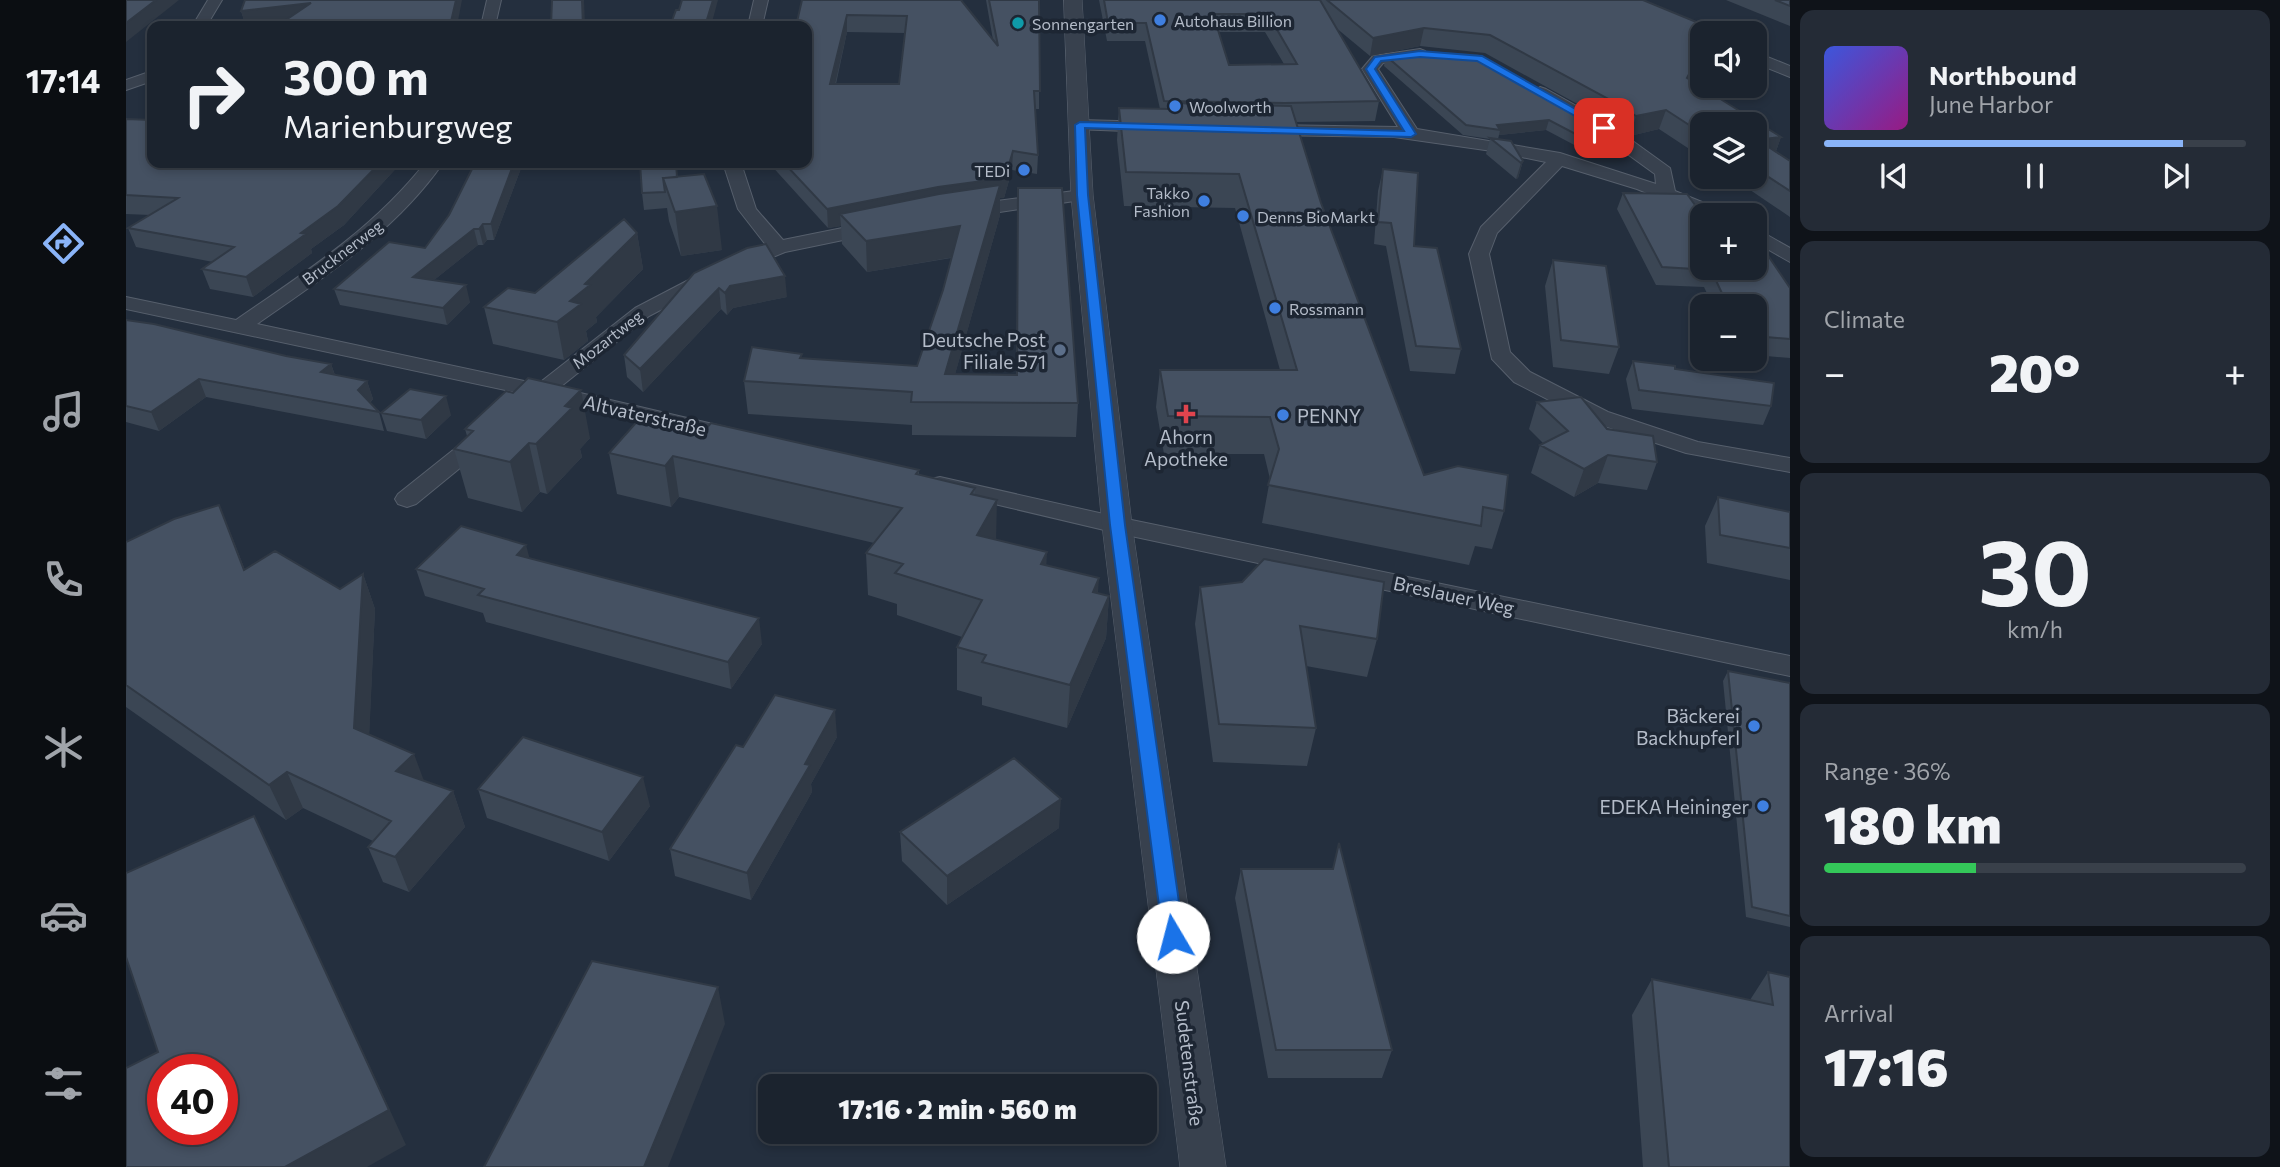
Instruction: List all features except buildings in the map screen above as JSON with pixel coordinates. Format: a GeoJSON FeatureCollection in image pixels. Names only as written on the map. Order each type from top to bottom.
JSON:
{"type":"FeatureCollection","features":[{"type":"Feature","properties":{"kind":"street"},"geometry":{"type":"LineString","coordinates":[[203,21],[215,0]]}},
{"type":"Feature","properties":{"kind":"street"},"geometry":{"type":"LineString","coordinates":[[489,21],[494,0]]}},
{"type":"Feature","properties":{"kind":"street"},"geometry":{"type":"LineString","coordinates":[[756,21],[761,0]]}},
{"type":"Feature","properties":{"kind":"street","name":"Sudetenstraße"},"geometry":{"type":"LineString","coordinates":[[1073,0],[1082,195],[1117,525],[1203,1167]]}},
{"type":"Feature","properties":{"kind":"street"},"geometry":{"type":"LineString","coordinates":[[1411,134],[1370,69],[1378,59],[1432,55]]}},
{"type":"Feature","properties":{"kind":"street"},"geometry":{"type":"LineString","coordinates":[[1767,62],[1790,72]]}},
{"type":"Feature","properties":{"kind":"street"},"geometry":{"type":"LineString","coordinates":[[126,85],[147,78]]}},
{"type":"Feature","properties":{"kind":"street"},"geometry":{"type":"LineString","coordinates":[[1524,83],[1604,128],[1664,172],[1666,191]]}},
{"type":"Feature","properties":{"kind":"street"},"geometry":{"type":"LineString","coordinates":[[1080,125],[1177,127]]}},
{"type":"Feature","properties":{"kind":"street"},"geometry":{"type":"LineString","coordinates":[[1245,129],[1411,134],[1560,158],[1666,191],[1692,203]]}},
{"type":"Feature","properties":{"kind":"street"},"geometry":{"type":"LineString","coordinates":[[1560,158],[1488,231],[1479,254],[1500,354],[1522,377],[1612,422],[1694,448],[1790,465]]}},
{"type":"Feature","properties":{"kind":"street","name":"Brucknerweg"},"geometry":{"type":"LineString","coordinates":[[238,328],[356,244],[394,211],[430,168]]}},
{"type":"Feature","properties":{"kind":"street"},"geometry":{"type":"LineString","coordinates":[[733,168],[741,202],[758,228],[779,247]]}},
{"type":"Feature","properties":{"kind":"street"},"geometry":{"type":"LineString","coordinates":[[952,213],[1082,195]]}},
{"type":"Feature","properties":{"kind":"street","name":"Mozartweg"},"geometry":{"type":"LineString","coordinates":[[541,391],[642,312],[711,276],[779,247],[901,222]]}},
{"type":"Feature","properties":{"kind":"street"},"geometry":{"type":"LineString","coordinates":[[1767,242],[1790,256]]}},
{"type":"Feature","properties":{"kind":"street","name":"Altvaterstraße"},"geometry":{"type":"LineString","coordinates":[[126,303],[541,391],[759,442]]}},
{"type":"Feature","properties":{"kind":"street"},"geometry":{"type":"LineString","coordinates":[[407,499],[541,391]]}},
{"type":"Feature","properties":{"kind":"street"},"geometry":{"type":"LineString","coordinates":[[920,479],[1117,525]]}},
{"type":"Feature","properties":{"kind":"street","name":"Breslauer Weg"},"geometry":{"type":"LineString","coordinates":[[1117,525],[1790,666]]}},
{"type":"Feature","properties":{"kind":"place","name":"Autohaus Billion"},"geometry":{"type":"Point","coordinates":[1160,20]}},
{"type":"Feature","properties":{"kind":"place","name":"Sonnengarten"},"geometry":{"type":"Point","coordinates":[1018,23]}},
{"type":"Feature","properties":{"kind":"place","name":"Woolworth"},"geometry":{"type":"Point","coordinates":[1175,106]}},
{"type":"Feature","properties":{"kind":"place","name":"TEDi"},"geometry":{"type":"Point","coordinates":[1024,170]}},
{"type":"Feature","properties":{"kind":"place","name":"Takko Fashion"},"geometry":{"type":"Point","coordinates":[1204,201]}},
{"type":"Feature","properties":{"kind":"place","name":"Denns BioMarkt"},"geometry":{"type":"Point","coordinates":[1243,216]}},
{"type":"Feature","properties":{"kind":"place","name":"Rossmann"},"geometry":{"type":"Point","coordinates":[1275,308]}},
{"type":"Feature","properties":{"kind":"place","name":"Deutsche Post Filiale 571"},"geometry":{"type":"Point","coordinates":[1060,350]}},
{"type":"Feature","properties":{"kind":"place","name":"Ahorn Apotheke"},"geometry":{"type":"Point","coordinates":[1186,414]}},
{"type":"Feature","properties":{"kind":"place","name":"PENNY"},"geometry":{"type":"Point","coordinates":[1283,415]}},
{"type":"Feature","properties":{"kind":"place","name":"Bäckerei Backhupferl"},"geometry":{"type":"Point","coordinates":[1754,726]}},
{"type":"Feature","properties":{"kind":"place","name":"EDEKA Heininger"},"geometry":{"type":"Point","coordinates":[1763,806]}},
{"type":"Feature","properties":{"kind":"route"},"geometry":{"type":"LineString","coordinates":[[1173,937],[1117,525],[1082,195],[1080,125],[1411,134],[1370,69],[1378,59],[1420,54],[1479,58],[1604,128]]}}]}
